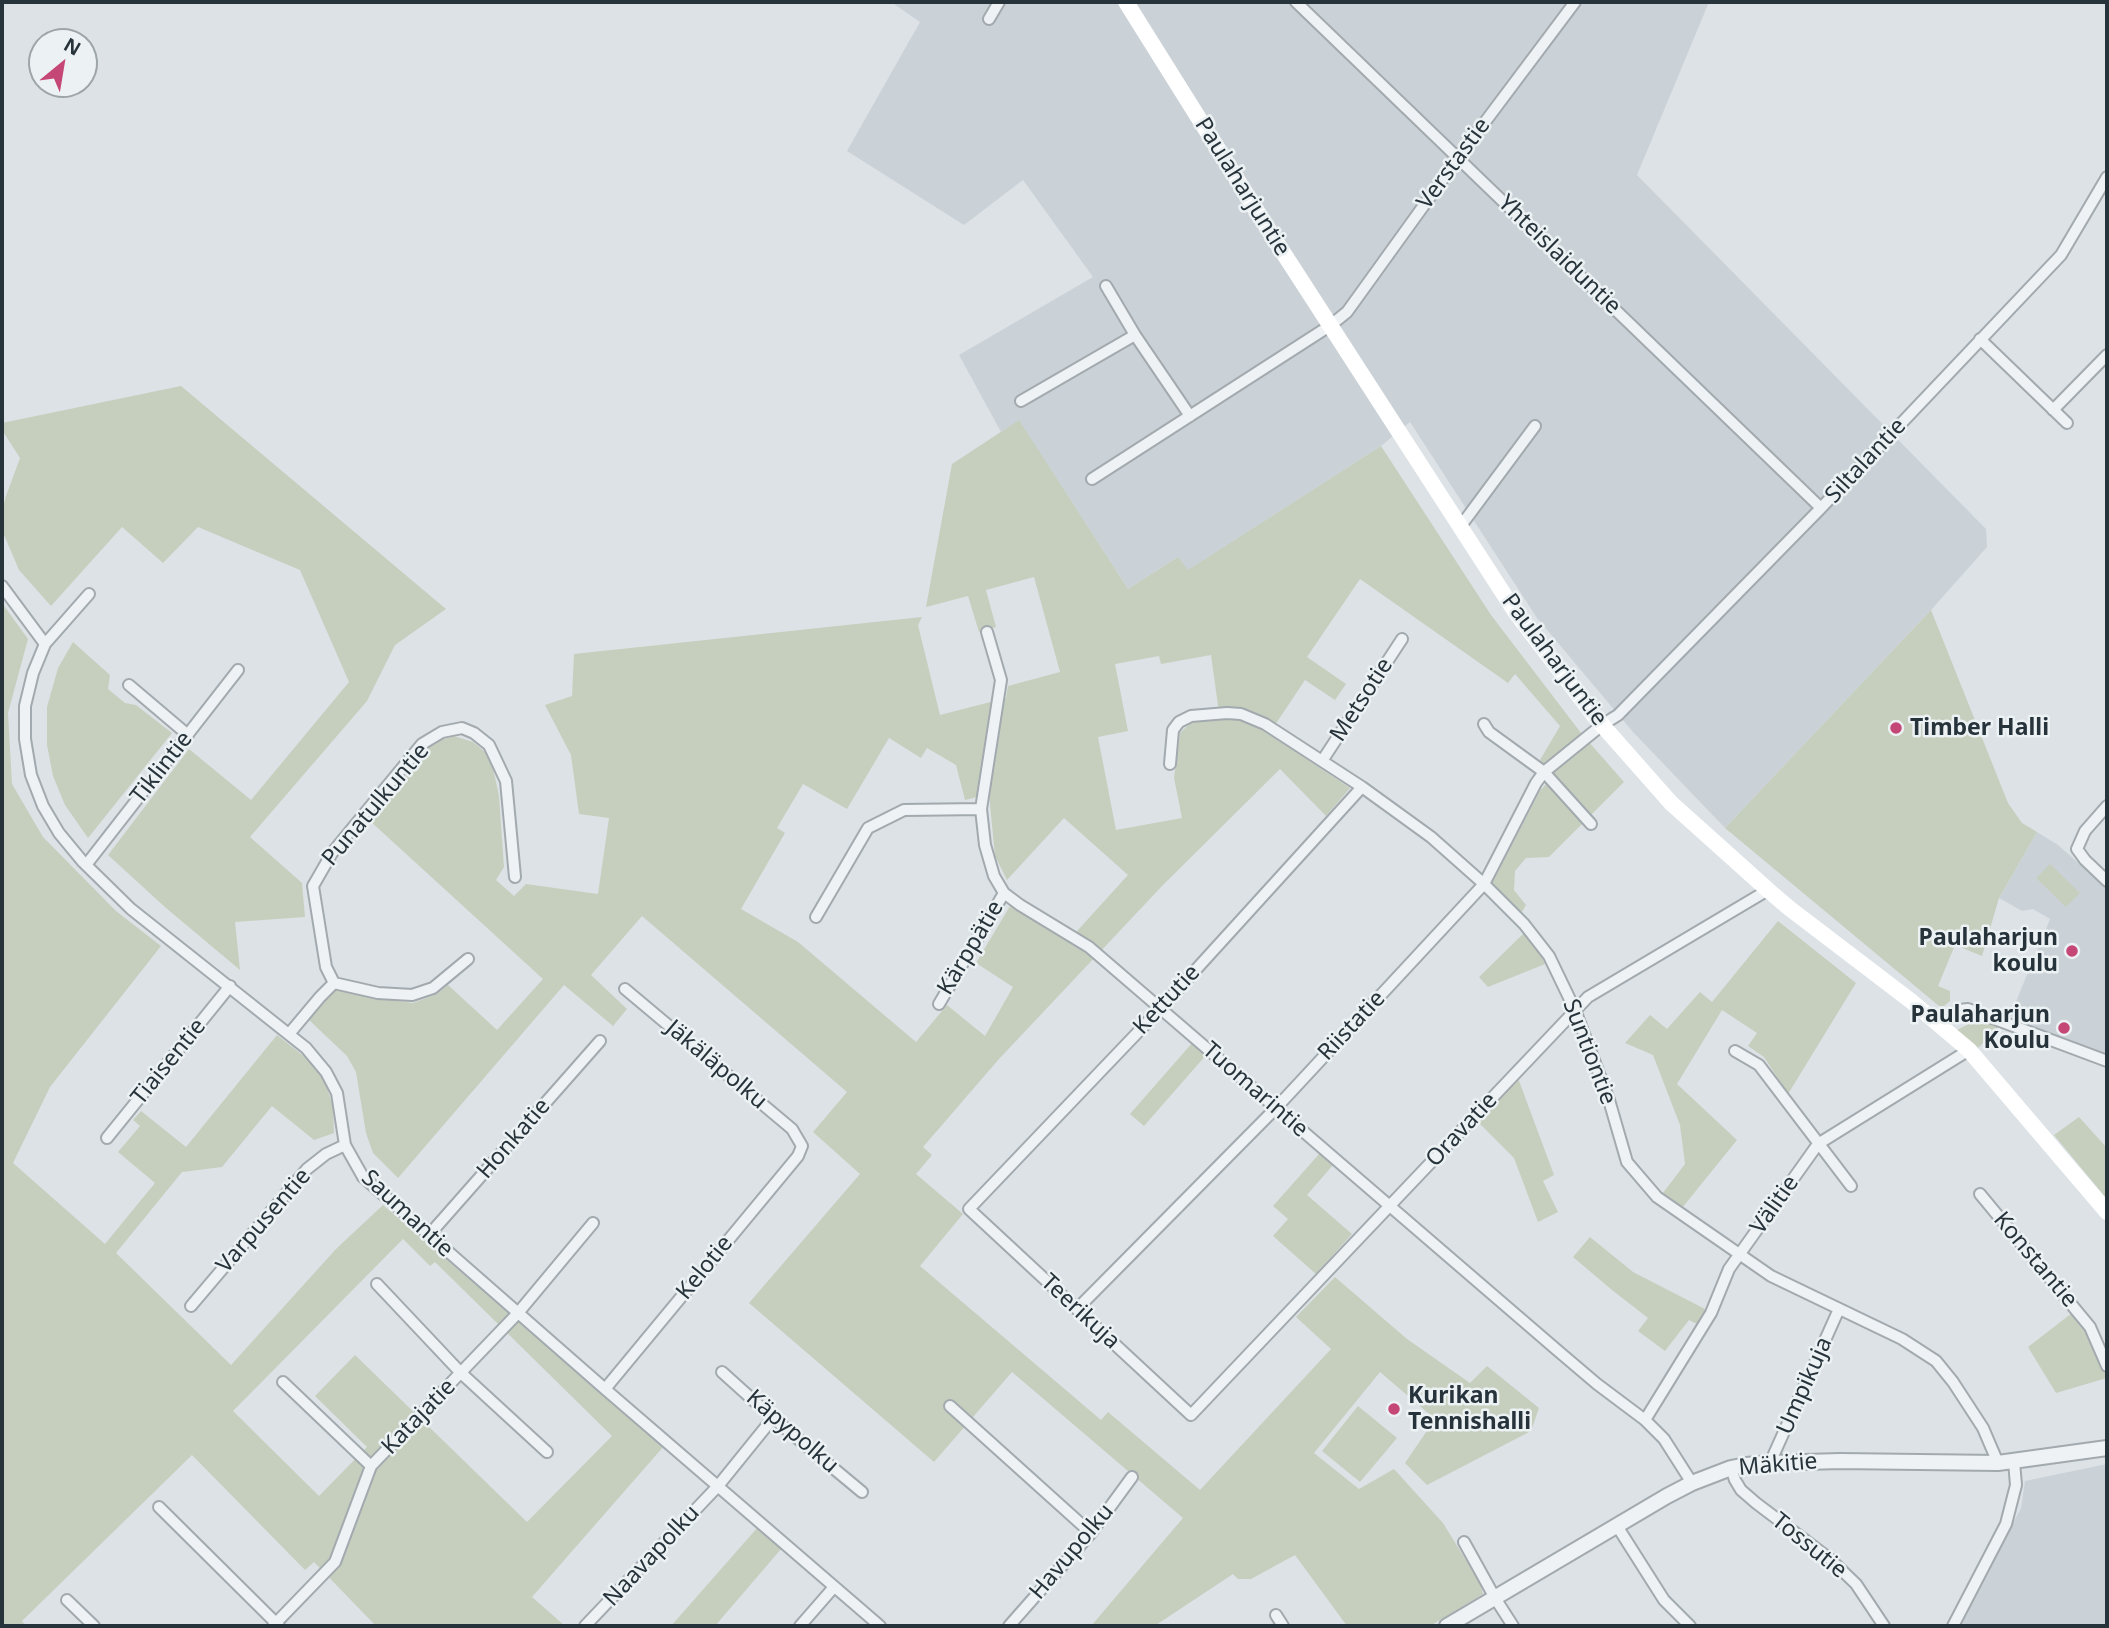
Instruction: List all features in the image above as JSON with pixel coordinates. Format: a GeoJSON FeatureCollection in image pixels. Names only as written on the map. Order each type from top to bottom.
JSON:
{"type":"FeatureCollection","features":[{"type":"Feature","properties":{"kind":"main road","name":"Paulaharjuntie"},"geometry":{"type":"LineString","coordinates":[[1126,2],[1275,240],[1518,616],[1602,725],[1671,803],[1768,890],[1969,1050],[2107,1212]]}},
{"type":"Feature","properties":{"kind":"street"},"geometry":{"type":"LineString","coordinates":[[989,19],[999,2]]}},
{"type":"Feature","properties":{"kind":"street","name":"Yhteislaiduntie"},"geometry":{"type":"LineString","coordinates":[[1296,2],[1821,508]]}},
{"type":"Feature","properties":{"kind":"street","name":"Verstastie"},"geometry":{"type":"LineString","coordinates":[[1092,479],[1331,325],[1347,312],[1575,2]]}},
{"type":"Feature","properties":{"kind":"street","name":"Siltalantie"},"geometry":{"type":"LineString","coordinates":[[1602,725],[1618,715],[1821,508],[2062,255],[2107,177]]}},
{"type":"Feature","properties":{"kind":"street"},"geometry":{"type":"LineString","coordinates":[[1106,286],[1135,335],[1191,416]]}},
{"type":"Feature","properties":{"kind":"street"},"geometry":{"type":"LineString","coordinates":[[1021,401],[1135,335]]}},
{"type":"Feature","properties":{"kind":"street"},"geometry":{"type":"LineString","coordinates":[[1980,339],[2067,423]]}},
{"type":"Feature","properties":{"kind":"street"},"geometry":{"type":"LineString","coordinates":[[2053,410],[2107,355]]}},
{"type":"Feature","properties":{"kind":"street"},"geometry":{"type":"LineString","coordinates":[[1460,527],[1535,426]]}},
{"type":"Feature","properties":{"kind":"street"},"geometry":{"type":"LineString","coordinates":[[2,586],[45,644]]}},
{"type":"Feature","properties":{"kind":"street","name":"Saumantie"},"geometry":{"type":"LineString","coordinates":[[89,594],[45,644],[33,673],[25,706],[25,739],[31,775],[43,806],[59,833],[86,865],[137,914],[306,1048],[326,1072],[337,1093],[345,1145],[363,1177],[605,1390],[880,1626]]}},
{"type":"Feature","properties":{"kind":"street"},"geometry":{"type":"LineString","coordinates":[[988,632],[1001,680],[981,809],[985,845],[994,876],[1004,893]]}},
{"type":"Feature","properties":{"kind":"street","name":"Metsotie"},"geometry":{"type":"LineString","coordinates":[[1322,761],[1402,639]]}},
{"type":"Feature","properties":{"kind":"street","name":"Tiklintie"},"geometry":{"type":"LineString","coordinates":[[86,865],[238,670]]}},
{"type":"Feature","properties":{"kind":"street"},"geometry":{"type":"LineString","coordinates":[[129,685],[188,735]]}},
{"type":"Feature","properties":{"kind":"street","name":"Suntiontie"},"geometry":{"type":"LineString","coordinates":[[1170,764],[1173,730],[1179,722],[1191,716],[1241,713],[1265,724],[1362,787],[1431,837],[1524,924],[1549,956],[1575,1010],[1609,1100],[1627,1162],[1657,1196],[1771,1276],[1902,1339],[1936,1362],[1953,1382],[1983,1428],[1998,1463]]}},
{"type":"Feature","properties":{"kind":"street"},"geometry":{"type":"LineString","coordinates":[[1484,724],[1489,732],[1544,772],[1591,824]]}},
{"type":"Feature","properties":{"kind":"street","name":"Riistatie"},"geometry":{"type":"LineString","coordinates":[[1077,1309],[1276,1108],[1484,884],[1544,772],[1602,725]]}},
{"type":"Feature","properties":{"kind":"street","name":"Punatulkuntie"},"geometry":{"type":"LineString","coordinates":[[334,983],[326,967],[313,886],[332,853],[422,744],[442,732],[462,728],[474,733],[489,745],[506,781],[515,877]]}},
{"type":"Feature","properties":{"kind":"street","name":"Kettutie"},"geometry":{"type":"LineString","coordinates":[[969,1209],[1161,1007],[1362,787]]}},
{"type":"Feature","properties":{"kind":"street"},"geometry":{"type":"LineString","coordinates":[[2107,806],[2085,831],[2077,849],[2107,881]]}},
{"type":"Feature","properties":{"kind":"street"},"geometry":{"type":"LineString","coordinates":[[816,917],[868,828],[904,810],[981,809]]}},
{"type":"Feature","properties":{"kind":"street","name":"Oravatie"},"geometry":{"type":"LineString","coordinates":[[1191,1415],[1588,997],[1768,890]]}},
{"type":"Feature","properties":{"kind":"street","name":"Tuomarintie"},"geometry":{"type":"LineString","coordinates":[[1004,893],[1089,947],[1587,1376],[1645,1420],[1664,1439],[1692,1483]]}},
{"type":"Feature","properties":{"kind":"street","name":"Kärppätie"},"geometry":{"type":"LineString","coordinates":[[939,1004],[1004,893]]}},
{"type":"Feature","properties":{"kind":"street"},"geometry":{"type":"LineString","coordinates":[[289,1034],[334,983],[378,993],[412,995],[433,988],[468,959]]}},
{"type":"Feature","properties":{"kind":"street","name":"Tiaisentie"},"geometry":{"type":"LineString","coordinates":[[107,1138],[230,986]]}},
{"type":"Feature","properties":{"kind":"street","name":"Jäkäläpolku"},"geometry":{"type":"LineString","coordinates":[[625,989],[792,1129],[802,1146]]}},
{"type":"Feature","properties":{"kind":"street"},"geometry":{"type":"LineString","coordinates":[[1938,1024],[1959,1010],[1968,1009],[2107,1060]]}},
{"type":"Feature","properties":{"kind":"street","name":"Honkatie"},"geometry":{"type":"LineString","coordinates":[[429,1235],[600,1041]]}},
{"type":"Feature","properties":{"kind":"street","name":"Välitie"},"geometry":{"type":"LineString","coordinates":[[1645,1420],[1711,1313],[1728,1269],[1818,1144],[1969,1050]]}},
{"type":"Feature","properties":{"kind":"street"},"geometry":{"type":"LineString","coordinates":[[1735,1051],[1759,1065],[1850,1186]]}},
{"type":"Feature","properties":{"kind":"street","name":"Varpusentie"},"geometry":{"type":"LineString","coordinates":[[191,1306],[307,1169],[326,1154],[345,1145]]}},
{"type":"Feature","properties":{"kind":"street","name":"Kelotie"},"geometry":{"type":"LineString","coordinates":[[605,1390],[798,1156],[802,1146]]}},
{"type":"Feature","properties":{"kind":"street","name":"Konstantie"},"geometry":{"type":"LineString","coordinates":[[1980,1194],[2090,1327],[2107,1366]]}},
{"type":"Feature","properties":{"kind":"street","name":"Teerikuja"},"geometry":{"type":"LineString","coordinates":[[969,1209],[1191,1415]]}},
{"type":"Feature","properties":{"kind":"street","name":"Katajatie"},"geometry":{"type":"LineString","coordinates":[[276,1625],[335,1562],[371,1466],[518,1313],[593,1223]]}},
{"type":"Feature","properties":{"kind":"street"},"geometry":{"type":"LineString","coordinates":[[377,1284],[461,1373],[547,1452]]}},
{"type":"Feature","properties":{"kind":"street","name":"Umpikuja"},"geometry":{"type":"LineString","coordinates":[[1770,1463],[1839,1309]]}},
{"type":"Feature","properties":{"kind":"street","name":"Käpypolku"},"geometry":{"type":"LineString","coordinates":[[722,1372],[862,1492]]}},
{"type":"Feature","properties":{"kind":"street"},"geometry":{"type":"LineString","coordinates":[[283,1382],[371,1466]]}},
{"type":"Feature","properties":{"kind":"street"},"geometry":{"type":"LineString","coordinates":[[950,1406],[1091,1532]]}},
{"type":"Feature","properties":{"kind":"street","name":"Naavapolku"},"geometry":{"type":"LineString","coordinates":[[585,1626],[718,1486],[773,1418]]}},
{"type":"Feature","properties":{"kind":"street","name":"Mäkitie"},"geometry":{"type":"LineString","coordinates":[[1447,1626],[1692,1483],[1731,1468],[1770,1463],[1840,1461],[1998,1463],[2107,1448]]}},
{"type":"Feature","properties":{"kind":"street"},"geometry":{"type":"LineString","coordinates":[[1953,1626],[2006,1524],[2015,1485],[2014,1461]]}},
{"type":"Feature","properties":{"kind":"street","name":"Tossutie"},"geometry":{"type":"LineString","coordinates":[[1731,1468],[1741,1490],[1830,1559],[1856,1584],[1884,1626]]}},
{"type":"Feature","properties":{"kind":"street","name":"Havupolku"},"geometry":{"type":"LineString","coordinates":[[1009,1626],[1091,1532],[1132,1477]]}},
{"type":"Feature","properties":{"kind":"street"},"geometry":{"type":"LineString","coordinates":[[159,1507],[276,1625]]}},
{"type":"Feature","properties":{"kind":"street"},"geometry":{"type":"LineString","coordinates":[[1616,1526],[1664,1600],[1690,1626]]}},
{"type":"Feature","properties":{"kind":"street"},"geometry":{"type":"LineString","coordinates":[[1464,1542],[1513,1626]]}},
{"type":"Feature","properties":{"kind":"street"},"geometry":{"type":"LineString","coordinates":[[800,1626],[834,1587]]}},
{"type":"Feature","properties":{"kind":"street"},"geometry":{"type":"LineString","coordinates":[[68,1600],[94,1626]]}},
{"type":"Feature","properties":{"kind":"street"},"geometry":{"type":"LineString","coordinates":[[1276,1615],[1283,1626]]}},
{"type":"Feature","properties":{"kind":"shaded area"},"geometry":{"type":"Polygon","coordinates":[[[891,2],[1709,2],[1637,175],[1986,529],[1987,547],[1725,828],[1633,732],[1537,618],[1410,422],[1381,446],[1187,571],[1178,557],[1128,589],[1019,421],[1001,432],[959,355],[1093,277],[1023,180],[964,225],[847,151],[920,22],[891,2]]]}},
{"type":"Feature","properties":{"kind":"shaded area","name":"Paulaharjun koulu"},"geometry":{"type":"Polygon","coordinates":[[[2037,832],[2058,845],[2107,888],[2107,1057],[2010,1016],[2050,919],[2033,909],[2022,911],[1999,898],[2037,832]]]}},
{"type":"Feature","properties":{"kind":"shaded area"},"geometry":{"type":"Polygon","coordinates":[[[2107,1464],[2107,1626],[1961,1626],[2021,1508],[2025,1481],[2107,1464]]]}},
{"type":"Feature","properties":{"kind":"green space"},"geometry":{"type":"Polygon","coordinates":[[[181,386],[446,609],[395,645],[367,701],[250,837],[302,883],[305,917],[235,922],[240,970],[108,855],[189,749],[251,800],[349,682],[300,570],[198,527],[163,563],[122,527],[51,606],[19,570],[2,530],[2,511],[20,458],[2,430],[2,423],[181,386]]]}},
{"type":"Feature","properties":{"kind":"green space"},"geometry":{"type":"Polygon","coordinates":[[[1019,420],[1128,589],[1178,557],[1188,570],[1381,446],[1491,615],[1581,733],[1624,782],[1549,857],[1526,858],[1515,871],[1514,890],[1526,905],[1520,915],[1491,885],[1540,791],[1552,777],[1540,760],[1560,726],[1515,674],[1508,683],[1360,579],[1307,657],[1346,684],[1335,700],[1305,680],[1269,734],[1350,788],[1326,816],[1280,769],[1163,885],[999,1059],[923,1147],[932,1155],[916,1174],[963,1214],[920,1266],[1101,1420],[1108,1412],[1200,1490],[1331,1349],[1296,1317],[1335,1277],[1407,1339],[1470,1383],[1487,1366],[1539,1408],[1531,1431],[1427,1485],[1405,1463],[1435,1419],[1380,1372],[1314,1453],[1359,1489],[1394,1469],[1443,1523],[1480,1583],[1483,1594],[1430,1626],[1347,1626],[1295,1555],[1251,1579],[1238,1579],[1233,1574],[1156,1625],[1091,1626],[1183,1518],[1012,1372],[934,1462],[749,1303],[860,1174],[813,1132],[847,1092],[642,916],[591,975],[627,1009],[613,1026],[564,985],[398,1178],[373,1153],[366,1133],[356,1072],[347,1056],[308,1019],[320,1002],[336,988],[413,1003],[437,994],[448,985],[497,1030],[543,979],[370,821],[426,749],[454,736],[473,742],[484,751],[493,768],[499,796],[504,867],[496,880],[514,896],[526,884],[598,894],[609,818],[579,814],[571,755],[545,705],[572,696],[574,654],[922,617],[918,625],[940,715],[1006,698],[1008,686],[1060,672],[1034,577],[986,590],[996,627],[979,632],[968,596],[926,607],[952,464],[1019,420]],[[1211,655],[1161,664],[1159,656],[1115,664],[1128,731],[1098,737],[1116,830],[1182,818],[1174,778],[1180,733],[1188,725],[1198,721],[1220,720],[1211,655]],[[889,738],[847,809],[803,784],[777,828],[785,833],[741,909],[798,942],[916,1042],[947,1005],[985,1036],[1013,987],[976,963],[1010,906],[1068,941],[1128,875],[1064,818],[1007,880],[995,856],[989,794],[965,800],[956,765],[927,748],[921,758],[889,738]]]}},
{"type":"Feature","properties":{"kind":"green space"},"geometry":{"type":"Polygon","coordinates":[[[2,603],[28,639],[8,713],[12,784],[43,837],[116,911],[161,946],[50,1087],[13,1163],[105,1244],[155,1183],[118,1152],[140,1126],[133,1120],[141,1111],[186,1147],[277,1035],[310,1061],[325,1082],[333,1106],[334,1133],[314,1140],[272,1106],[222,1167],[182,1172],[116,1253],[231,1365],[336,1249],[383,1205],[664,1446],[532,1597],[565,1626],[376,1626],[314,1562],[305,1570],[192,1455],[22,1621],[26,1626],[2,1626],[2,603]],[[403,1239],[233,1411],[319,1496],[367,1447],[315,1396],[355,1355],[527,1522],[612,1436],[435,1262],[430,1266],[403,1239]]]}},
{"type":"Feature","properties":{"kind":"green space"},"geometry":{"type":"Polygon","coordinates":[[[1931,610],[2008,803],[2022,823],[2037,832],[1999,898],[1982,956],[1955,945],[1938,986],[1950,991],[1950,1001],[1944,1006],[1939,1006],[1725,828],[1931,610]]]}},
{"type":"Feature","properties":{"kind":"green space"},"geometry":{"type":"Polygon","coordinates":[[[73,642],[110,675],[108,689],[125,703],[136,705],[172,733],[88,838],[65,805],[53,776],[47,745],[47,707],[58,668],[73,642]]]}},
{"type":"Feature","properties":{"kind":"green space"},"geometry":{"type":"Polygon","coordinates":[[[2050,864],[2080,893],[2066,907],[2036,878],[2050,864]]]}},
{"type":"Feature","properties":{"kind":"green space"},"geometry":{"type":"Polygon","coordinates":[[[1778,921],[1856,983],[1788,1094],[1764,1057],[1748,1046],[1757,1033],[1722,1010],[1677,1084],[1737,1140],[1682,1208],[1663,1193],[1685,1164],[1680,1125],[1653,1055],[1625,1043],[1650,1015],[1667,1029],[1700,992],[1712,1002],[1778,921]]]}},
{"type":"Feature","properties":{"kind":"green space"},"geometry":{"type":"Polygon","coordinates":[[[1524,933],[1535,945],[1545,964],[1488,987],[1479,977],[1524,933]]]}},
{"type":"Feature","properties":{"kind":"green space"},"geometry":{"type":"Polygon","coordinates":[[[1982,1017],[2002,1024],[1978,1048],[1957,1030],[1982,1017]]]}},
{"type":"Feature","properties":{"kind":"green space"},"geometry":{"type":"Polygon","coordinates":[[[1193,1042],[1207,1054],[1144,1126],[1130,1114],[1193,1042]]]}},
{"type":"Feature","properties":{"kind":"green space"},"geometry":{"type":"Polygon","coordinates":[[[1518,1078],[1554,1175],[1543,1181],[1558,1212],[1538,1222],[1514,1158],[1477,1121],[1518,1078]]]}},
{"type":"Feature","properties":{"kind":"green space"},"geometry":{"type":"Polygon","coordinates":[[[2079,1117],[2107,1148],[2107,1199],[2054,1135],[2079,1117]]]}},
{"type":"Feature","properties":{"kind":"green space"},"geometry":{"type":"Polygon","coordinates":[[[1320,1153],[1333,1165],[1307,1195],[1352,1234],[1316,1274],[1273,1236],[1288,1219],[1273,1206],[1320,1153]]]}},
{"type":"Feature","properties":{"kind":"green space"},"geometry":{"type":"Polygon","coordinates":[[[1590,1237],[1633,1272],[1705,1309],[1699,1325],[1689,1320],[1665,1351],[1638,1331],[1648,1318],[1573,1257],[1590,1237]]]}},
{"type":"Feature","properties":{"kind":"green space"},"geometry":{"type":"Polygon","coordinates":[[[2072,1313],[2091,1341],[2107,1378],[2056,1393],[2028,1347],[2072,1313]]]}},
{"type":"Feature","properties":{"kind":"green space"},"geometry":{"type":"Polygon","coordinates":[[[1358,1406],[1397,1438],[1360,1482],[1322,1451],[1358,1406]]]}},
{"type":"Feature","properties":{"kind":"green space"},"geometry":{"type":"Polygon","coordinates":[[[758,1527],[782,1548],[715,1626],[671,1626],[758,1527]]]}},
{"type":"Feature","properties":{"kind":"place","name":"Timber Halli"},"geometry":{"type":"Point","coordinates":[1896,728]}},
{"type":"Feature","properties":{"kind":"place","name":"Paulaharjun koulu"},"geometry":{"type":"Point","coordinates":[2072,951]}},
{"type":"Feature","properties":{"kind":"place","name":"Paulaharjun Koulu"},"geometry":{"type":"Point","coordinates":[2064,1028]}},
{"type":"Feature","properties":{"kind":"place","name":"Kurikan Tennishalli"},"geometry":{"type":"Point","coordinates":[1394,1409]}}]}
